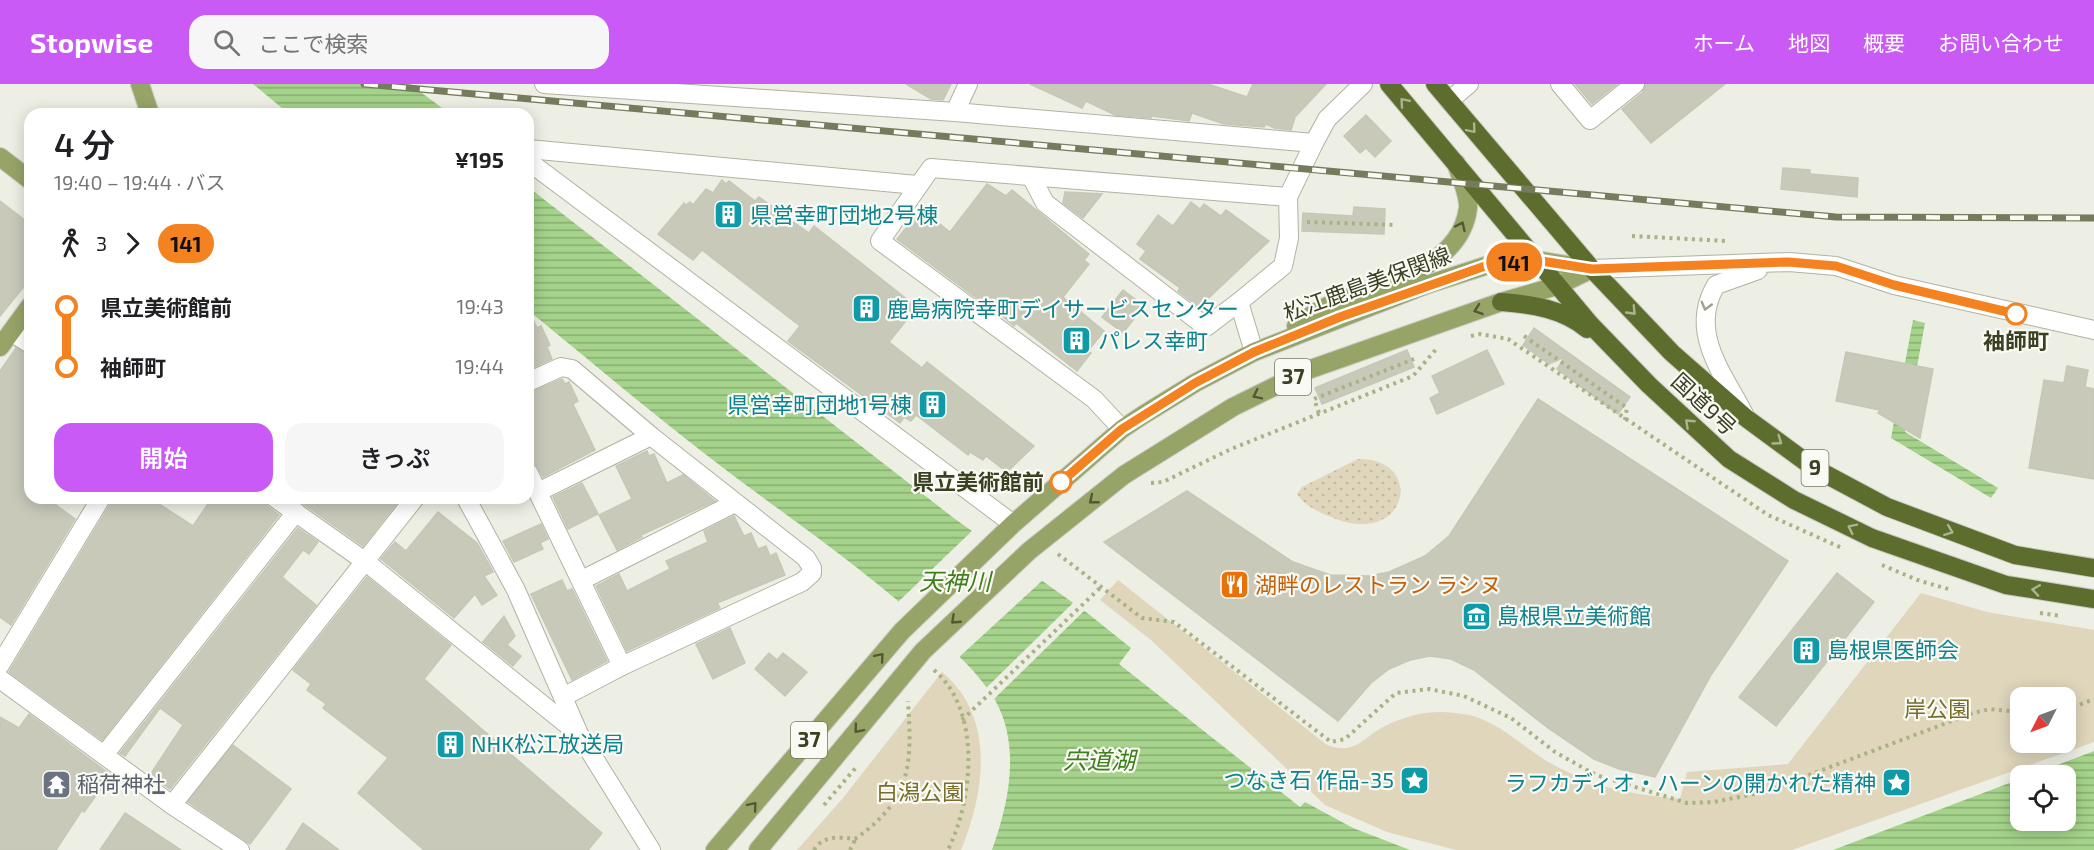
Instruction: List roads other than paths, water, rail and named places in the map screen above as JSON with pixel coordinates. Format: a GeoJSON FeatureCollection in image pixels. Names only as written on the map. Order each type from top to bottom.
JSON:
{"type":"FeatureCollection","features":[{"type":"Feature","properties":{"kind":"highway","name":"国道9号"},"geometry":{"type":"LineString","coordinates":[[1389,84],[1557,286],[1625,361],[1729,459],[1794,500],[1872,538],[2006,585],[2094,599]]}},
{"type":"Feature","properties":{"kind":"highway","name":"国道9号"},"geometry":{"type":"LineString","coordinates":[[1435,84],[1592,269],[1672,353],[1746,418],[1814,468],[1887,507],[2014,555],[2094,568]]}},
{"type":"Feature","properties":{"kind":"highway"},"geometry":{"type":"LineString","coordinates":[[1502,302],[1532,304],[1577,321],[1625,361]]}},
{"type":"Feature","properties":{"kind":"main road"},"geometry":{"type":"LineString","coordinates":[[140,84],[148,108]]}},
{"type":"Feature","properties":{"kind":"main road"},"geometry":{"type":"LineString","coordinates":[[0,157],[24,175]]}},
{"type":"Feature","properties":{"kind":"main road"},"geometry":{"type":"LineString","coordinates":[[1254,352],[1329,305],[1399,281],[1434,260],[1453,242],[1464,223],[1468,206],[1456,162]]}},
{"type":"Feature","properties":{"kind":"main road","name":"松江鹿島美保関線"},"geometry":{"type":"LineString","coordinates":[[715,850],[903,631],[1013,524],[1122,429],[1195,383],[1254,352],[1436,282],[1488,265],[1535,260],[1592,269]]}},
{"type":"Feature","properties":{"kind":"main road","name":"37"},"geometry":{"type":"LineString","coordinates":[[758,850],[922,651],[1029,551],[1124,475],[1233,407],[1308,370],[1502,302],[1557,286],[1592,269]]}},
{"type":"Feature","properties":{"kind":"main road"},"geometry":{"type":"LineString","coordinates":[[0,347],[24,314]]}},
{"type":"Feature","properties":{"kind":"street"},"geometry":{"type":"LineString","coordinates":[[544,84],[955,112],[1314,144]]}},
{"type":"Feature","properties":{"kind":"street"},"geometry":{"type":"LineString","coordinates":[[955,112],[968,84]]}},
{"type":"Feature","properties":{"kind":"street"},"geometry":{"type":"LineString","coordinates":[[1032,178],[1045,203],[1206,327],[1283,266],[1289,221],[1288,197],[1327,119],[1363,84]]}},
{"type":"Feature","properties":{"kind":"street"},"geometry":{"type":"LineString","coordinates":[[1449,101],[1468,84]]}},
{"type":"Feature","properties":{"kind":"street"},"geometry":{"type":"LineString","coordinates":[[1560,84],[1590,120],[1635,84]]}},
{"type":"Feature","properties":{"kind":"street"},"geometry":{"type":"LineString","coordinates":[[534,150],[917,185]]}},
{"type":"Feature","properties":{"kind":"street"},"geometry":{"type":"LineString","coordinates":[[534,165],[1013,524]]}},
{"type":"Feature","properties":{"kind":"street"},"geometry":{"type":"LineString","coordinates":[[1122,429],[1094,399],[880,241],[917,185],[931,168],[1288,197]]}},
{"type":"Feature","properties":{"kind":"street"},"geometry":{"type":"LineString","coordinates":[[1746,418],[1707,342],[1703,317],[1707,299],[1716,285],[1740,274],[1788,262]]}},
{"type":"Feature","properties":{"kind":"street"},"geometry":{"type":"LineString","coordinates":[[1592,269],[1788,262],[1836,266],[1894,285],[2094,330]]}},
{"type":"Feature","properties":{"kind":"street"},"geometry":{"type":"LineString","coordinates":[[1239,302],[1254,352]]}},
{"type":"Feature","properties":{"kind":"street"},"geometry":{"type":"LineString","coordinates":[[11,332],[24,340]]}},
{"type":"Feature","properties":{"kind":"street"},"geometry":{"type":"LineString","coordinates":[[534,379],[561,367],[572,369],[651,436],[806,558],[812,568],[812,573],[802,582],[622,666],[563,697]]}},
{"type":"Feature","properties":{"kind":"street"},"geometry":{"type":"LineString","coordinates":[[538,492],[651,436]]}},
{"type":"Feature","properties":{"kind":"street"},"geometry":{"type":"LineString","coordinates":[[534,484],[622,666]]}},
{"type":"Feature","properties":{"kind":"street"},"geometry":{"type":"LineString","coordinates":[[582,580],[735,503]]}},
{"type":"Feature","properties":{"kind":"street"},"geometry":{"type":"LineString","coordinates":[[0,665],[97,504]]}},
{"type":"Feature","properties":{"kind":"street"},"geometry":{"type":"LineString","coordinates":[[284,504],[366,562],[579,734]]}},
{"type":"Feature","properties":{"kind":"street"},"geometry":{"type":"LineString","coordinates":[[172,805],[268,681],[366,562],[408,504]]}},
{"type":"Feature","properties":{"kind":"street"},"geometry":{"type":"LineString","coordinates":[[468,504],[516,590],[579,734],[651,850]]}},
{"type":"Feature","properties":{"kind":"street"},"geometry":{"type":"LineString","coordinates":[[104,754],[297,512]]}},
{"type":"Feature","properties":{"kind":"street"},"geometry":{"type":"LineString","coordinates":[[0,679],[172,805],[240,850]]}},
{"type":"Feature","properties":{"kind":"water"},"geometry":{"type":"Polygon","coordinates":[[[253,84],[410,84],[442,108],[282,108],[253,84]]]}},
{"type":"Feature","properties":{"kind":"water"},"geometry":{"type":"Polygon","coordinates":[[[534,192],[955,519],[1086,612],[1131,648],[1119,664],[1300,807],[1305,802],[1353,828],[1410,850],[992,850],[1007,794],[1010,755],[1003,718],[989,690],[957,654],[883,588],[628,393],[534,315],[534,192]]]}},
{"type":"Feature","properties":{"kind":"water"},"geometry":{"type":"Polygon","coordinates":[[[1913,320],[1925,323],[1905,432],[1998,488],[1991,498],[1891,438],[1913,320]]]}},
{"type":"Feature","properties":{"kind":"water"},"geometry":{"type":"Polygon","coordinates":[[[2094,751],[2094,850],[1833,850],[2010,783],[2010,831],[2076,831],[2076,765],[2057,765],[2094,751]]]}},
{"type":"Feature","properties":{"kind":"railway"},"geometry":{"type":"LineString","coordinates":[[364,84],[1836,217],[2094,218]]}},
{"type":"Feature","properties":{"kind":"place","name":"県営幸町団地2号棟"},"geometry":{"type":"Point","coordinates":[729,215]}},
{"type":"Feature","properties":{"kind":"place","name":"鹿島病院幸町デイサービスセンター"},"geometry":{"type":"Point","coordinates":[866,309]}},
{"type":"Feature","properties":{"kind":"place","name":"袖師町"},"geometry":{"type":"Point","coordinates":[2016,314]}},
{"type":"Feature","properties":{"kind":"place","name":"パレス幸町"},"geometry":{"type":"Point","coordinates":[1077,341]}},
{"type":"Feature","properties":{"kind":"place","name":"県営幸町団地1号棟"},"geometry":{"type":"Point","coordinates":[933,405]}},
{"type":"Feature","properties":{"kind":"place","name":"県立美術館前"},"geometry":{"type":"Point","coordinates":[1061,482]}},
{"type":"Feature","properties":{"kind":"place","name":"湖畔のレストラン ラシヌ"},"geometry":{"type":"Point","coordinates":[1234,585]}},
{"type":"Feature","properties":{"kind":"place","name":"島根県立美術館"},"geometry":{"type":"Point","coordinates":[1476,616]}},
{"type":"Feature","properties":{"kind":"place","name":"島根県医師会"},"geometry":{"type":"Point","coordinates":[1806,650]}},
{"type":"Feature","properties":{"kind":"place","name":"NHK松江放送局"},"geometry":{"type":"Point","coordinates":[450,744]}},
{"type":"Feature","properties":{"kind":"place","name":"つなき石 作品-35"},"geometry":{"type":"Point","coordinates":[1415,780]}},
{"type":"Feature","properties":{"kind":"place","name":"ラフカディオ・ハーンの開かれた精神"},"geometry":{"type":"Point","coordinates":[1897,783]}},
{"type":"Feature","properties":{"kind":"place","name":"稲荷神社"},"geometry":{"type":"Point","coordinates":[56,784]}},
{"type":"Feature","properties":{"kind":"water label","name":"天神川"},"geometry":{"type":"Point","coordinates":[955,582]}},
{"type":"Feature","properties":{"kind":"water label","name":"宍道湖"},"geometry":{"type":"Point","coordinates":[1099,761]}},
{"type":"Feature","properties":{"kind":"park label","name":"岸公園"},"geometry":{"type":"Point","coordinates":[1937,709]}},
{"type":"Feature","properties":{"kind":"park label","name":"白潟公園"},"geometry":{"type":"Point","coordinates":[920,792]}}]}
